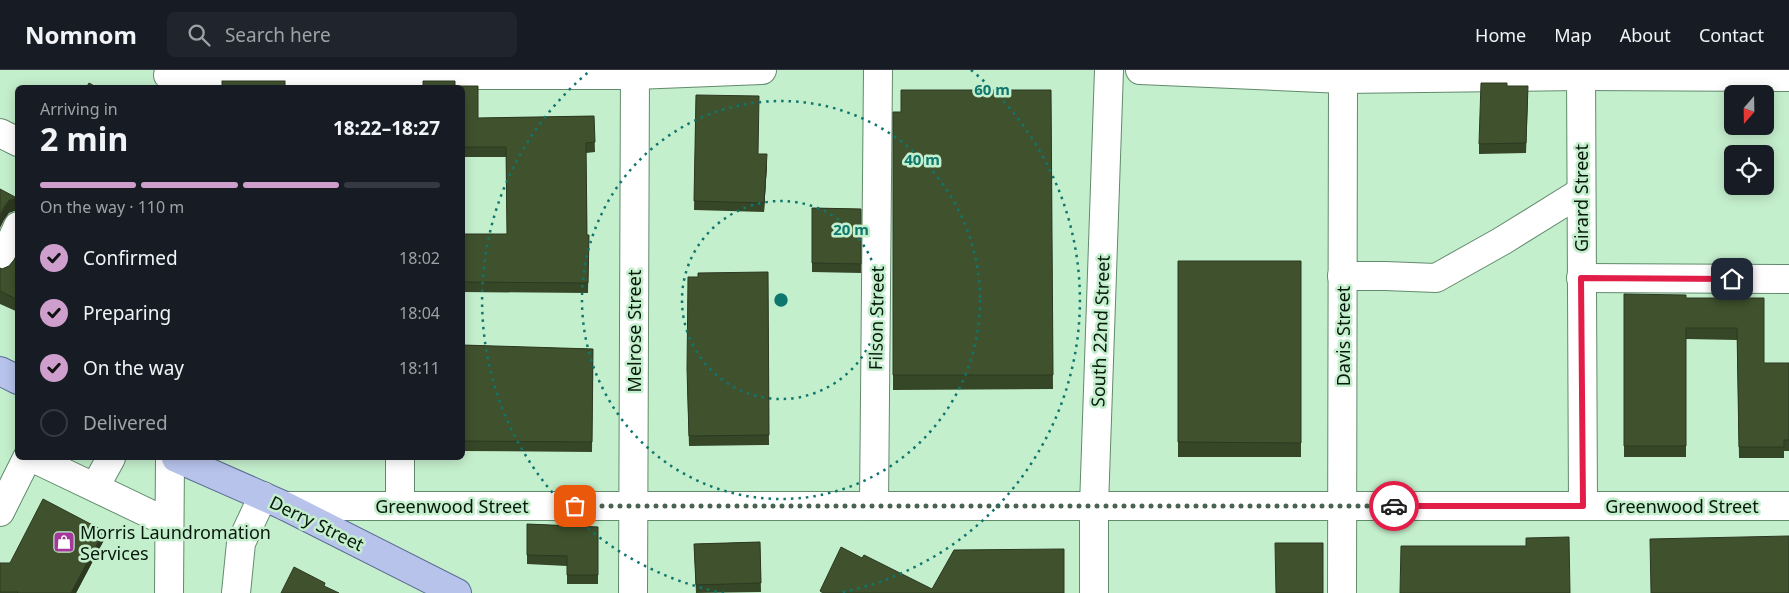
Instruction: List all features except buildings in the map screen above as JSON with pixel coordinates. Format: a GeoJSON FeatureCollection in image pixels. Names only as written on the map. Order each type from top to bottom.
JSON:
{"type":"FeatureCollection","features":[{"type":"Feature","properties":{"kind":"main road"},"geometry":{"type":"LineString","coordinates":[[0,371],[15,378]]}},
{"type":"Feature","properties":{"kind":"main road","name":"Derry Street"},"geometry":{"type":"LineString","coordinates":[[181,460],[274,501],[457,593]]}},
{"type":"Feature","properties":{"kind":"street"},"geometry":{"type":"LineString","coordinates":[[168,77],[402,77],[762,70]]}},
{"type":"Feature","properties":{"kind":"street","name":"Filson Street"},"geometry":{"type":"LineString","coordinates":[[874,506],[878,70]]}},
{"type":"Feature","properties":{"kind":"street","name":"South 22nd Street"},"geometry":{"type":"LineString","coordinates":[[1094,593],[1094,506],[1109,70]]}},
{"type":"Feature","properties":{"kind":"street"},"geometry":{"type":"LineString","coordinates":[[1140,70],[1343,78],[1581,73],[1789,77]]}},
{"type":"Feature","properties":{"kind":"street","name":"Melrose Street"},"geometry":{"type":"LineString","coordinates":[[633,593],[635,73]]}},
{"type":"Feature","properties":{"kind":"street","name":"Girard Street"},"geometry":{"type":"LineString","coordinates":[[1581,73],[1583,506]]}},
{"type":"Feature","properties":{"kind":"street","name":"Davis Street"},"geometry":{"type":"LineString","coordinates":[[1342,593],[1343,78]]}},
{"type":"Feature","properties":{"kind":"street"},"geometry":{"type":"LineString","coordinates":[[0,133],[15,140]]}},
{"type":"Feature","properties":{"kind":"street"},"geometry":{"type":"LineString","coordinates":[[1342,276],[1436,278],[1502,241],[1581,192]]}},
{"type":"Feature","properties":{"kind":"street"},"geometry":{"type":"LineString","coordinates":[[0,266],[15,233]]}},
{"type":"Feature","properties":{"kind":"street"},"geometry":{"type":"LineString","coordinates":[[1581,278],[1789,279]]}},
{"type":"Feature","properties":{"kind":"street"},"geometry":{"type":"LineString","coordinates":[[0,512],[26,460]]}},
{"type":"Feature","properties":{"kind":"street"},"geometry":{"type":"LineString","coordinates":[[37,460],[169,524]]}},
{"type":"Feature","properties":{"kind":"street"},"geometry":{"type":"LineString","coordinates":[[95,487],[109,460]]}},
{"type":"Feature","properties":{"kind":"street"},"geometry":{"type":"LineString","coordinates":[[169,593],[170,460]]}},
{"type":"Feature","properties":{"kind":"street"},"geometry":{"type":"LineString","coordinates":[[400,460],[400,506]]}},
{"type":"Feature","properties":{"kind":"street"},"geometry":{"type":"LineString","coordinates":[[236,593],[241,543],[274,501]]}},
{"type":"Feature","properties":{"kind":"street","name":"Greenwood Street"},"geometry":{"type":"LineString","coordinates":[[274,501],[400,506],[1789,506]]}},
{"type":"Feature","properties":{"kind":"way so far"},"geometry":{"type":"LineString","coordinates":[[575,506],[1394,506]]}},
{"type":"Feature","properties":{"kind":"place","name":"Morris Laundromation Services"},"geometry":{"type":"Point","coordinates":[64,542]}},
{"type":"Feature","properties":{"kind":"route"},"geometry":{"type":"LineString","coordinates":[[1394,506],[1583,506],[1581,278],[1732,279]]}}]}
